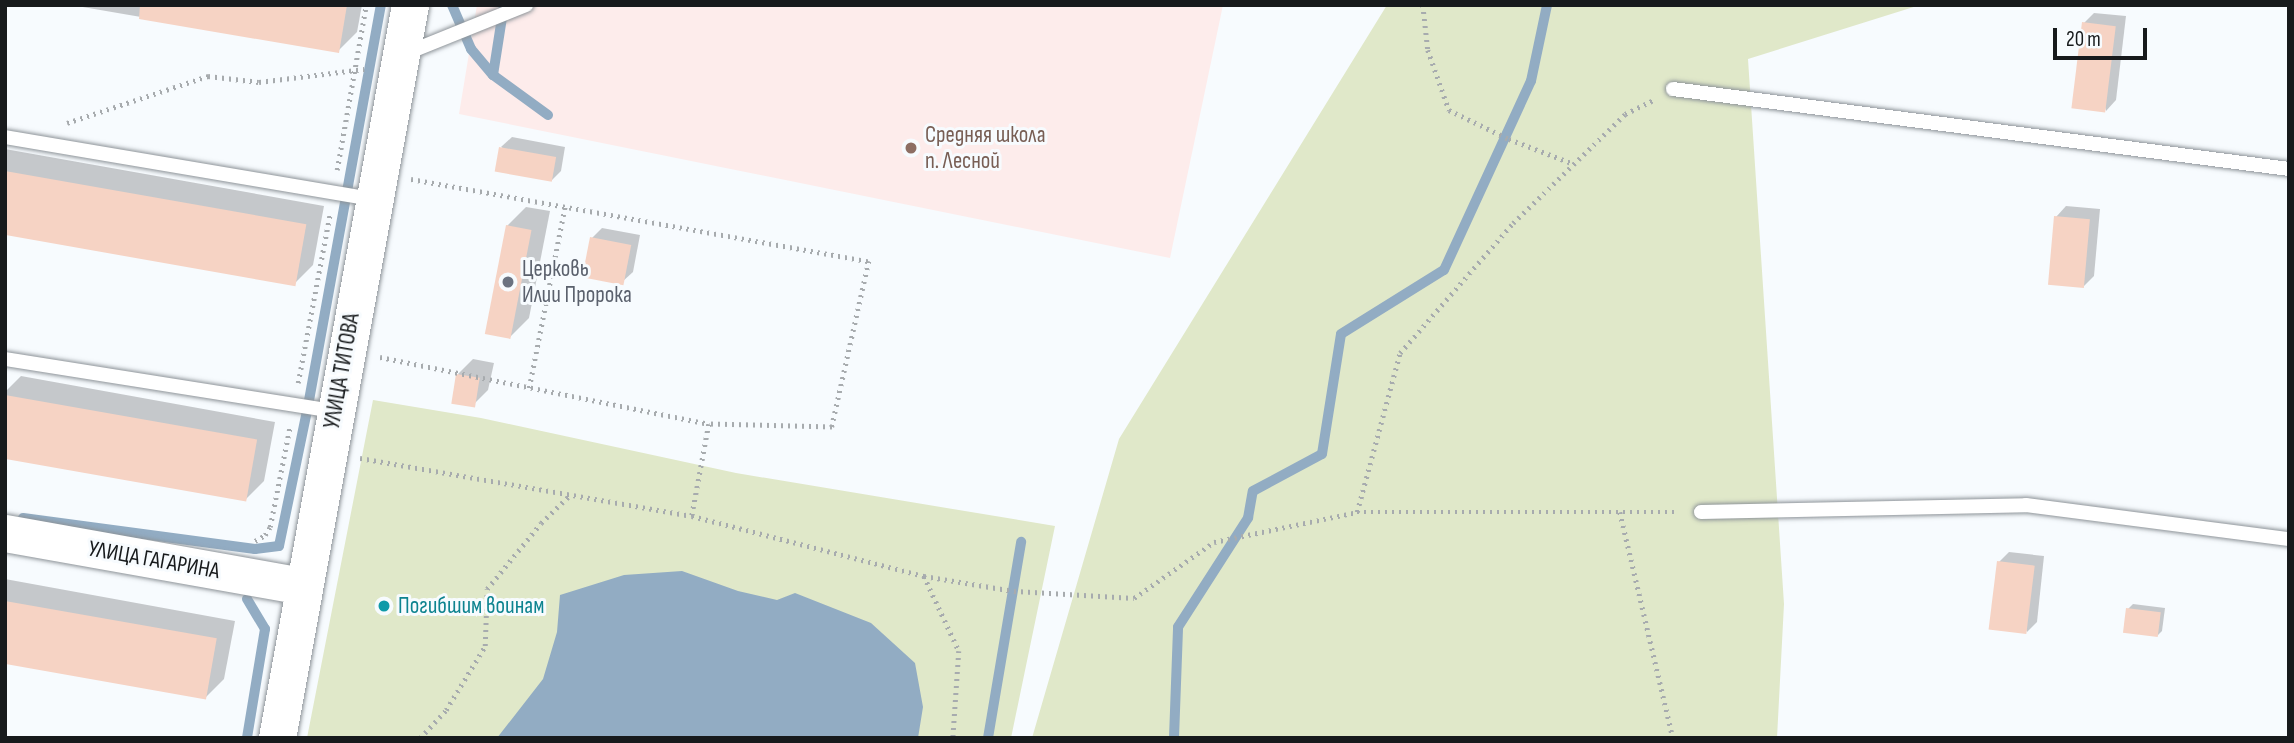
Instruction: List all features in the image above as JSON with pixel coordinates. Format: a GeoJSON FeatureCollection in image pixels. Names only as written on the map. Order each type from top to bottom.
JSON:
{"type":"FeatureCollection","features":[{"type":"Feature","properties":{"kind":"street","name":"УЛИЦА ТИТОВА"},"geometry":{"type":"LineString","coordinates":[[277,738],[410,5]]}},
{"type":"Feature","properties":{"kind":"street","name":"УЛИЦА ГАГАРИНА"},"geometry":{"type":"LineString","coordinates":[[5,533],[303,586]]}},
{"type":"Feature","properties":{"kind":"lane"},"geometry":{"type":"LineString","coordinates":[[401,56],[436,44],[526,5]]}},
{"type":"Feature","properties":{"kind":"lane"},"geometry":{"type":"LineString","coordinates":[[1673,89],[2289,169]]}},
{"type":"Feature","properties":{"kind":"lane"},"geometry":{"type":"LineString","coordinates":[[12,139],[374,199]]}},
{"type":"Feature","properties":{"kind":"lane"},"geometry":{"type":"LineString","coordinates":[[5,359],[335,411]]}},
{"type":"Feature","properties":{"kind":"lane"},"geometry":{"type":"LineString","coordinates":[[1701,512],[2026,505],[2289,539]]}},
{"type":"Feature","properties":{"kind":"path"},"geometry":{"type":"LineString","coordinates":[[249,543],[265,536],[270,527],[366,5]]}},
{"type":"Feature","properties":{"kind":"path"},"geometry":{"type":"LineString","coordinates":[[1423,5],[1429,50],[1449,110],[1509,139],[1574,164]]}},
{"type":"Feature","properties":{"kind":"path"},"geometry":{"type":"LineString","coordinates":[[12,139],[208,76],[259,82],[365,69]]}},
{"type":"Feature","properties":{"kind":"path"},"geometry":{"type":"LineString","coordinates":[[1357,512],[1400,353],[1513,223],[1625,114],[1673,89]]}},
{"type":"Feature","properties":{"kind":"path"},"geometry":{"type":"LineString","coordinates":[[372,355],[709,424],[832,427],[869,261],[407,178]]}},
{"type":"Feature","properties":{"kind":"path"},"geometry":{"type":"LineString","coordinates":[[529,388],[565,206]]}},
{"type":"Feature","properties":{"kind":"path"},"geometry":{"type":"LineString","coordinates":[[692,516],[709,424]]}},
{"type":"Feature","properties":{"kind":"path"},"geometry":{"type":"LineString","coordinates":[[359,458],[692,516],[924,576],[1014,591],[1134,598],[1214,542],[1357,512],[1701,512]]}},
{"type":"Feature","properties":{"kind":"path"},"geometry":{"type":"LineString","coordinates":[[420,738],[446,710],[485,646],[487,589],[541,523],[570,495]]}},
{"type":"Feature","properties":{"kind":"path"},"geometry":{"type":"LineString","coordinates":[[1620,512],[1673,738]]}},
{"type":"Feature","properties":{"kind":"path"},"geometry":{"type":"LineString","coordinates":[[924,576],[960,651],[953,738]]}},
{"type":"Feature","properties":{"kind":"shaded area","name":"Средняя школа п. Лесной"},"geometry":{"type":"Polygon","coordinates":[[[477,5],[1223,5],[1170,258],[459,114],[477,5]]]}},
{"type":"Feature","properties":{"kind":"green space"},"geometry":{"type":"Polygon","coordinates":[[[1387,5],[1920,5],[1748,59],[1784,604],[1777,738],[1032,738],[1119,439],[1387,5]]]}},
{"type":"Feature","properties":{"kind":"green space"},"geometry":{"type":"Polygon","coordinates":[[[373,400],[481,418],[736,473],[1055,526],[1011,738],[307,738],[373,400]]]}},
{"type":"Feature","properties":{"kind":"water"},"geometry":{"type":"Polygon","coordinates":[[[682,571],[738,591],[777,600],[795,593],[871,623],[915,663],[923,707],[918,738],[497,738],[543,679],[557,632],[560,595],[624,575],[682,571]]]}},
{"type":"Feature","properties":{"kind":"building"},"geometry":{"type":"Polygon","coordinates":[[[140,5],[347,5],[339,53],[139,19],[140,5]]]}},
{"type":"Feature","properties":{"kind":"building"},"geometry":{"type":"Polygon","coordinates":[[[2082,22],[2116,26],[2105,112],[2071,108],[2082,22]]]}},
{"type":"Feature","properties":{"kind":"building"},"geometry":{"type":"Polygon","coordinates":[[[499,147],[556,157],[552,182],[495,172],[499,147]]]}},
{"type":"Feature","properties":{"kind":"building"},"geometry":{"type":"Polygon","coordinates":[[[5,171],[306,224],[295,286],[5,235],[5,171]]]}},
{"type":"Feature","properties":{"kind":"building"},"geometry":{"type":"Polygon","coordinates":[[[2054,216],[2090,219],[2084,288],[2048,285],[2054,216]]]}},
{"type":"Feature","properties":{"kind":"building","name":"Церковь Илии Пророка"},"geometry":{"type":"Polygon","coordinates":[[[506,225],[532,230],[510,339],[485,334],[506,225]]]}},
{"type":"Feature","properties":{"kind":"building"},"geometry":{"type":"Polygon","coordinates":[[[590,237],[631,245],[623,285],[582,277],[590,237]]]}},
{"type":"Feature","properties":{"kind":"building"},"geometry":{"type":"Polygon","coordinates":[[[456,374],[480,378],[475,407],[451,404],[456,374]]]}},
{"type":"Feature","properties":{"kind":"building"},"geometry":{"type":"Polygon","coordinates":[[[5,395],[257,439],[246,501],[5,459],[5,395]]]}},
{"type":"Feature","properties":{"kind":"building"},"geometry":{"type":"Polygon","coordinates":[[[1997,561],[2035,566],[2026,634],[1989,629],[1997,561]]]}},
{"type":"Feature","properties":{"kind":"building"},"geometry":{"type":"Polygon","coordinates":[[[5,601],[217,638],[206,699],[5,664],[5,601]]]}},
{"type":"Feature","properties":{"kind":"building"},"geometry":{"type":"Polygon","coordinates":[[[2126,608],[2161,612],[2158,637],[2123,633],[2126,608]]]}},
{"type":"Feature","properties":{"kind":"waterway"},"geometry":{"type":"LineString","coordinates":[[23,518],[255,549],[279,546],[308,406],[381,5]]}},
{"type":"Feature","properties":{"kind":"waterway"},"geometry":{"type":"LineString","coordinates":[[452,5],[471,49],[493,75],[548,115]]}},
{"type":"Feature","properties":{"kind":"waterway"},"geometry":{"type":"LineString","coordinates":[[493,75],[504,5]]}},
{"type":"Feature","properties":{"kind":"waterway"},"geometry":{"type":"LineString","coordinates":[[1174,738],[1178,627],[1248,518],[1253,491],[1322,454],[1341,334],[1444,270],[1531,81],[1547,5]]}},
{"type":"Feature","properties":{"kind":"waterway"},"geometry":{"type":"LineString","coordinates":[[988,738],[1021,542]]}},
{"type":"Feature","properties":{"kind":"waterway"},"geometry":{"type":"LineString","coordinates":[[247,599],[265,629],[247,738]]}},
{"type":"Feature","properties":{"kind":"place","name":"Средняя школа п. Лесной"},"geometry":{"type":"Point","coordinates":[911,148]}},
{"type":"Feature","properties":{"kind":"place","name":"Церковь Илии Пророка"},"geometry":{"type":"Point","coordinates":[508,282]}},
{"type":"Feature","properties":{"kind":"place","name":"Погибшим воинам"},"geometry":{"type":"Point","coordinates":[384,606]}}]}
